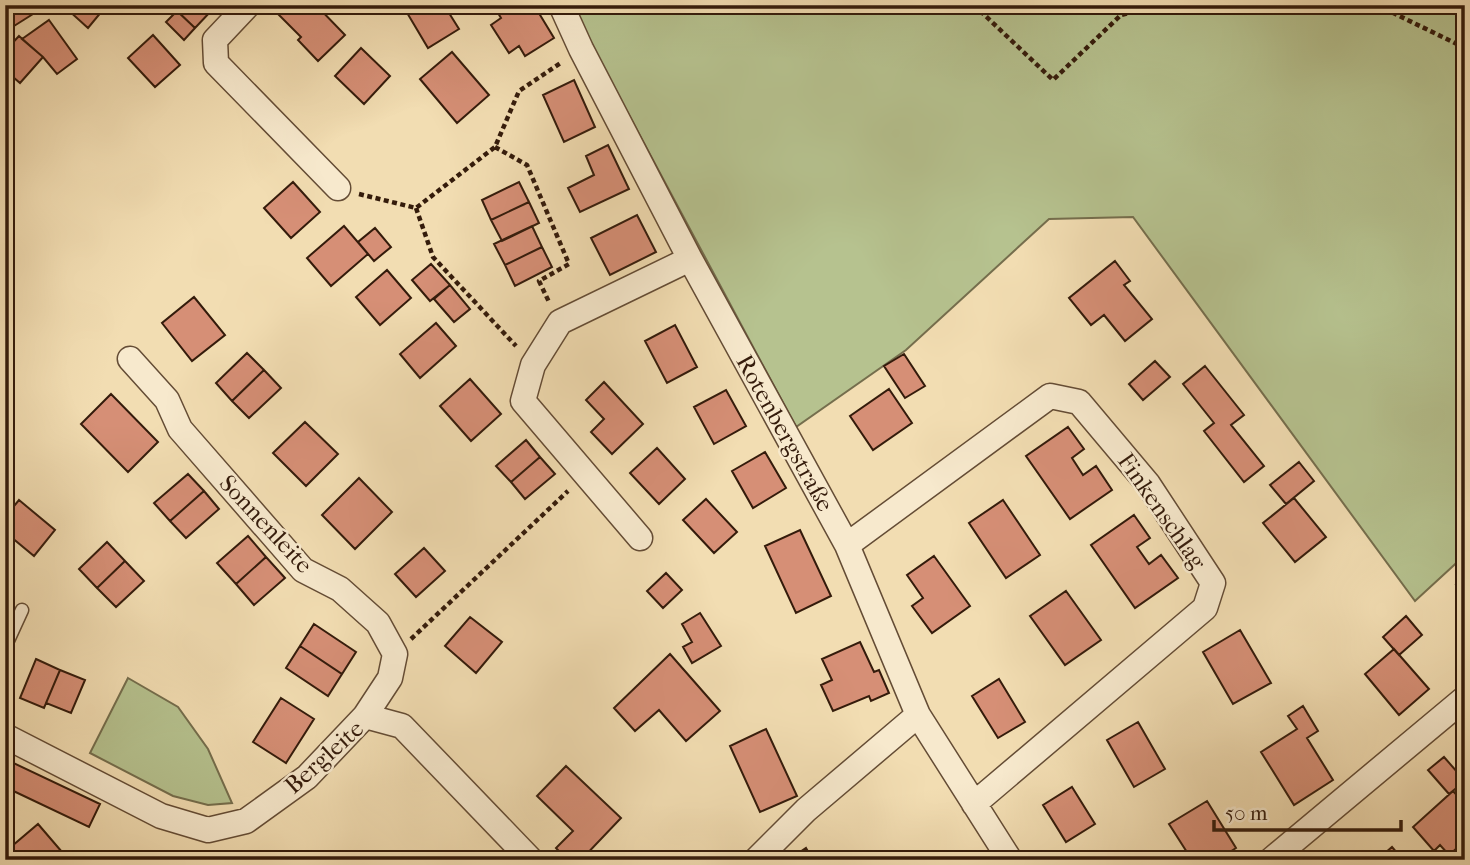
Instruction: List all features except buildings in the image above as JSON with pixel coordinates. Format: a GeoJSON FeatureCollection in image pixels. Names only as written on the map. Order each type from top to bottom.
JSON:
{"type":"FeatureCollection","features":[{"type":"Feature","properties":{"kind":"street"},"geometry":{"type":"LineString","coordinates":[[248,5],[215,40],[216,63],[338,188]]}},
{"type":"Feature","properties":{"kind":"street","name":"Rotenbergstraße"},"geometry":{"type":"LineString","coordinates":[[561,5],[690,259],[847,545],[918,715],[1010,860]]}},
{"type":"Feature","properties":{"kind":"street"},"geometry":{"type":"LineString","coordinates":[[640,538],[523,401],[533,365],[560,322],[690,259]]}},
{"type":"Feature","properties":{"kind":"street","name":"Sonnenleite"},"geometry":{"type":"LineString","coordinates":[[130,359],[167,400],[180,429],[303,569],[340,589],[378,623],[395,654]]}},
{"type":"Feature","properties":{"kind":"street","name":"Finkenschlag"},"geometry":{"type":"LineString","coordinates":[[847,545],[1050,396],[1079,402],[1148,484],[1213,583],[1205,608],[974,804]]}},
{"type":"Feature","properties":{"kind":"street"},"geometry":{"type":"LineString","coordinates":[[365,716],[390,678],[395,654]]}},
{"type":"Feature","properties":{"kind":"street"},"geometry":{"type":"LineString","coordinates":[[1271,860],[1465,698]]}},
{"type":"Feature","properties":{"kind":"street"},"geometry":{"type":"LineString","coordinates":[[756,860],[806,810],[918,715]]}},
{"type":"Feature","properties":{"kind":"street","name":"Bergleite"},"geometry":{"type":"LineString","coordinates":[[5,736],[160,816],[208,831],[246,821],[307,777],[365,716],[402,726],[531,860]]}},
{"type":"Feature","properties":{"kind":"lane"},"geometry":{"type":"LineString","coordinates":[[5,647],[22,610]]}},
{"type":"Feature","properties":{"kind":"path"},"geometry":{"type":"LineString","coordinates":[[974,5],[1053,80],[1121,15],[1163,5]]}},
{"type":"Feature","properties":{"kind":"path"},"geometry":{"type":"LineString","coordinates":[[1377,5],[1465,48]]}},
{"type":"Feature","properties":{"kind":"path"},"geometry":{"type":"LineString","coordinates":[[416,208],[495,148],[519,90],[581,49]]}},
{"type":"Feature","properties":{"kind":"path"},"geometry":{"type":"LineString","coordinates":[[495,148],[527,164],[569,264],[539,281],[560,322]]}},
{"type":"Feature","properties":{"kind":"path"},"geometry":{"type":"LineString","coordinates":[[338,188],[416,208]]}},
{"type":"Feature","properties":{"kind":"path"},"geometry":{"type":"LineString","coordinates":[[416,208],[433,257],[533,365]]}},
{"type":"Feature","properties":{"kind":"path"},"geometry":{"type":"LineString","coordinates":[[395,654],[584,475]]}},
{"type":"Feature","properties":{"kind":"green space"},"geometry":{"type":"Polygon","coordinates":[[[570,5],[1465,5],[1465,555],[1415,601],[1133,217],[1049,219],[906,350],[796,427],[570,5]]]}},
{"type":"Feature","properties":{"kind":"green space"},"geometry":{"type":"Polygon","coordinates":[[[128,678],[178,707],[208,749],[232,803],[208,805],[173,796],[90,753],[128,678]]]}}]}
